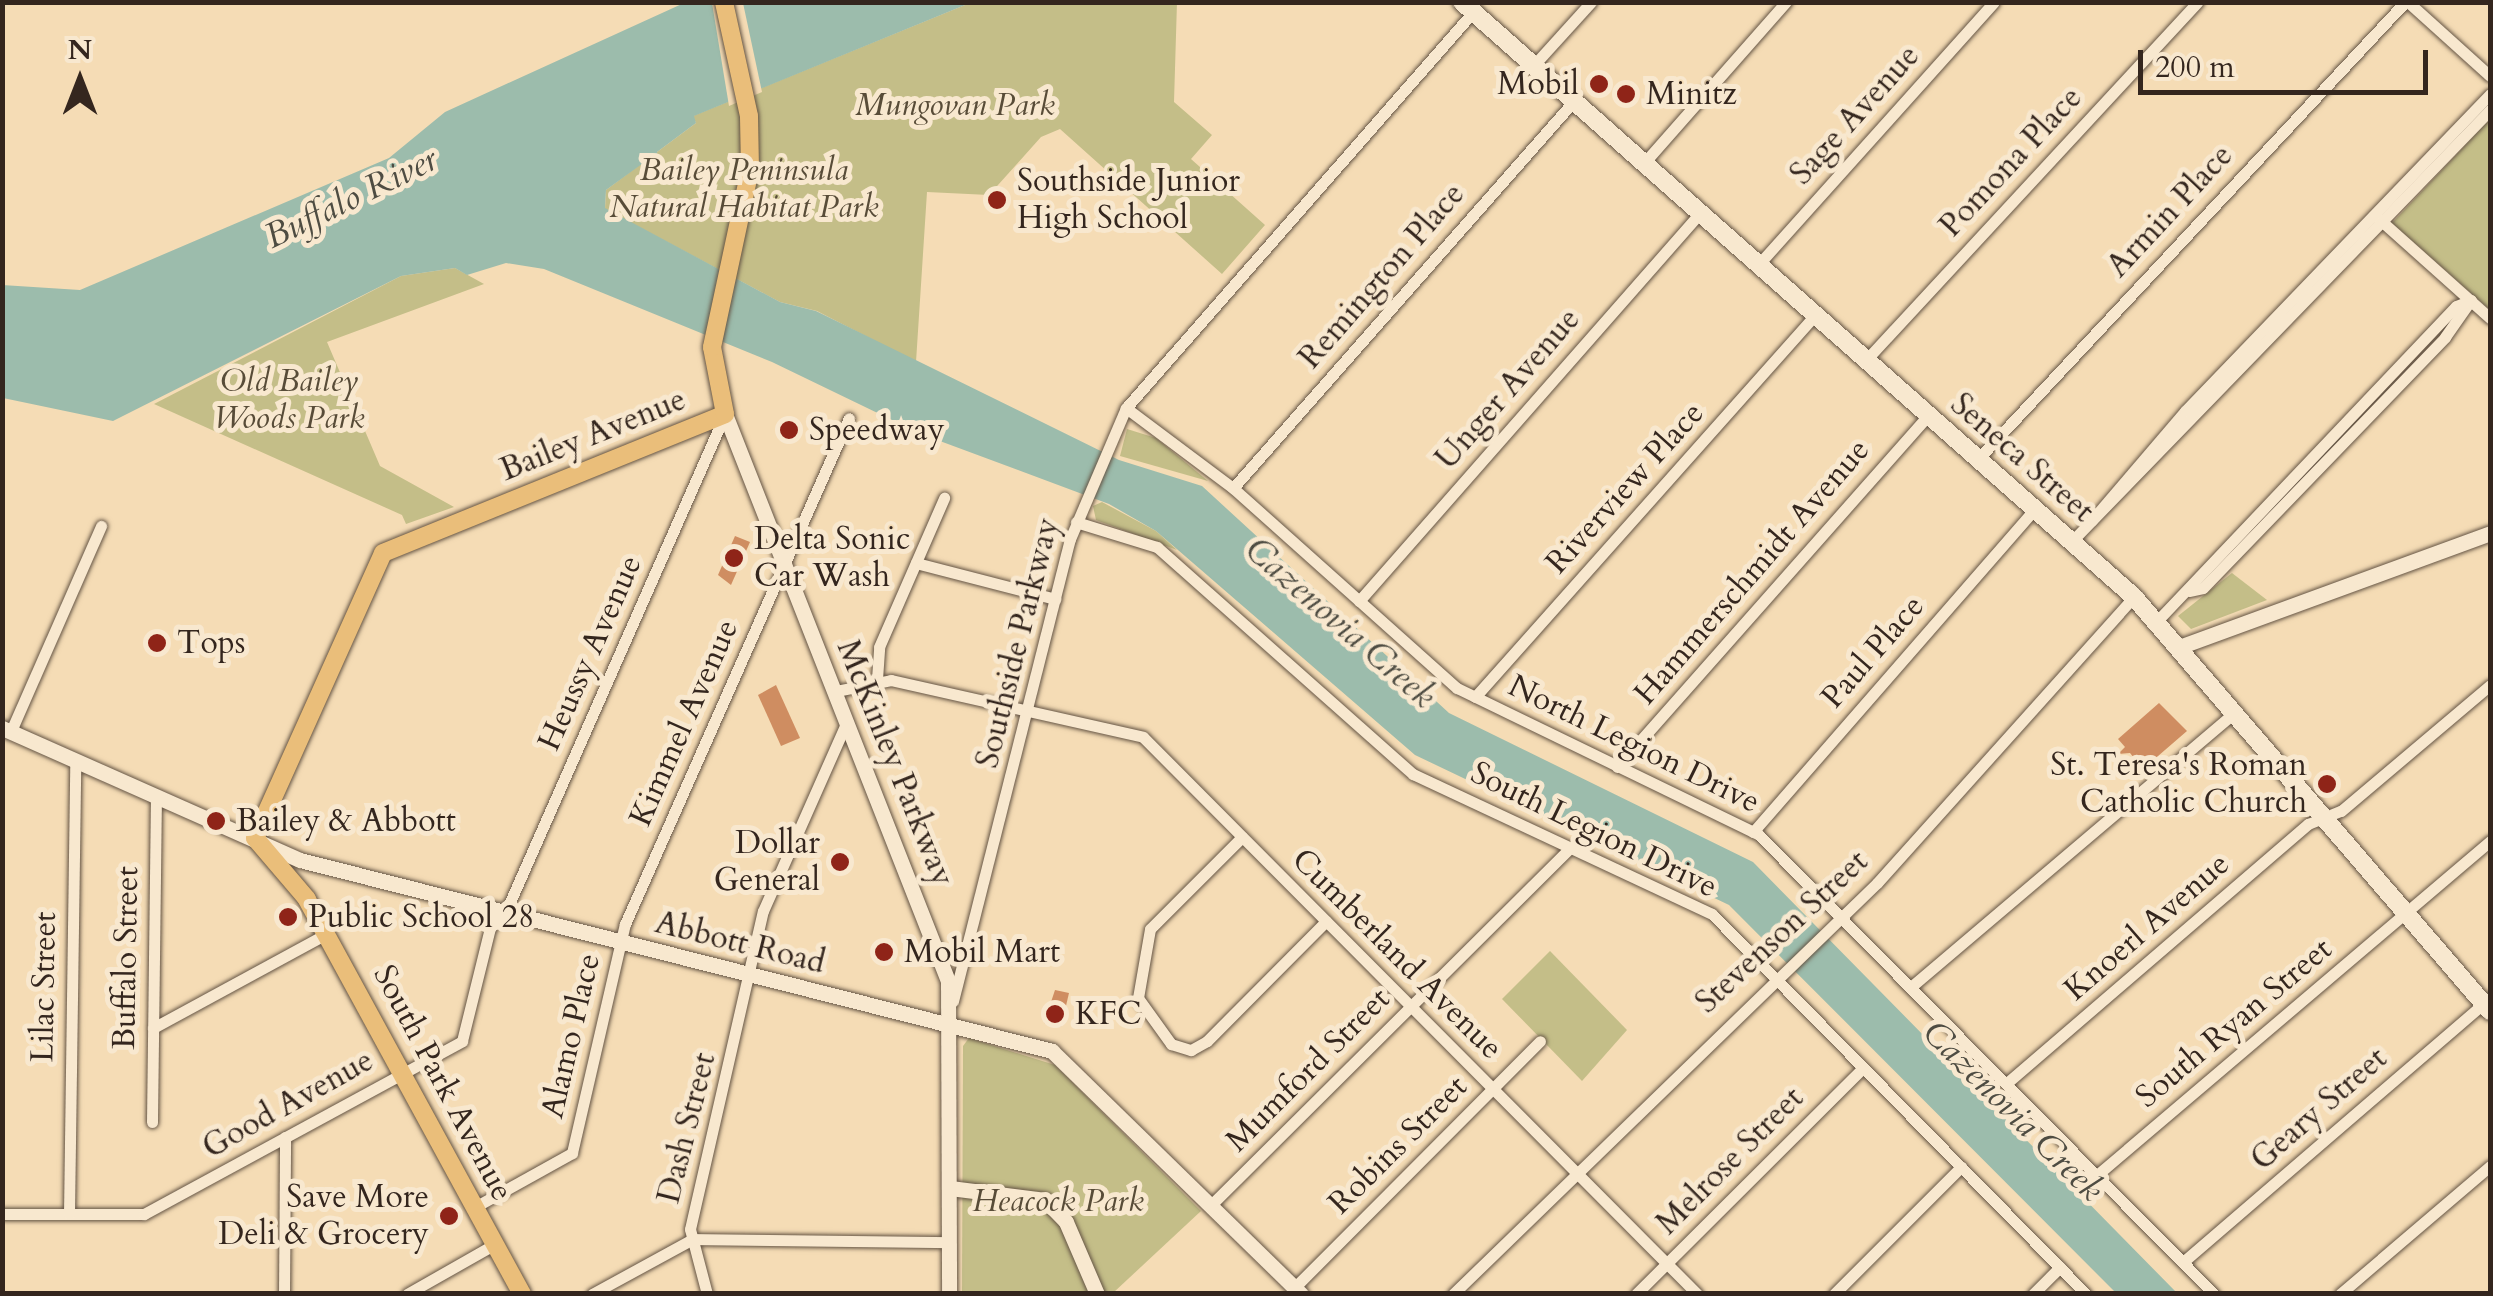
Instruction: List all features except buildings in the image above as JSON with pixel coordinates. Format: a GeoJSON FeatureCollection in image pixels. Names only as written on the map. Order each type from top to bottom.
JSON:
{"type":"FeatureCollection","features":[{"type":"Feature","properties":{"kind":"main road","name":"Bailey Avenue"},"geometry":{"type":"LineString","coordinates":[[254,838],[383,553],[725,414],[712,347],[750,169],[744,100],[724,2]]}},
{"type":"Feature","properties":{"kind":"main road","name":"Seneca Street"},"geometry":{"type":"LineString","coordinates":[[1467,7],[2134,597],[2488,1004]]}},
{"type":"Feature","properties":{"kind":"main road","name":"South Park Avenue"},"geometry":{"type":"LineString","coordinates":[[254,838],[328,934],[522,1294]]}},
{"type":"Feature","properties":{"kind":"street"},"geometry":{"type":"LineString","coordinates":[[1533,66],[1591,2]]}},
{"type":"Feature","properties":{"kind":"street"},"geometry":{"type":"LineString","coordinates":[[1644,162],[1786,2]]}},
{"type":"Feature","properties":{"kind":"street","name":"Sage Avenue"},"geometry":{"type":"LineString","coordinates":[[1758,264],[1994,2]]}},
{"type":"Feature","properties":{"kind":"street","name":"Pomona Place"},"geometry":{"type":"LineString","coordinates":[[1866,360],[2197,2]]}},
{"type":"Feature","properties":{"kind":"street"},"geometry":{"type":"LineString","coordinates":[[2406,2],[2490,76]]}},
{"type":"Feature","properties":{"kind":"street","name":"Armin Place"},"geometry":{"type":"LineString","coordinates":[[1978,459],[2406,2]]}},
{"type":"Feature","properties":{"kind":"street","name":"Southside Parkway"},"geometry":{"type":"LineString","coordinates":[[953,1000],[1076,522],[1126,408],[1467,7]]}},
{"type":"Feature","properties":{"kind":"street"},"geometry":{"type":"LineString","coordinates":[[2072,542],[2490,94]]}},
{"type":"Feature","properties":{"kind":"street","name":"Remington Place"},"geometry":{"type":"LineString","coordinates":[[1233,488],[1573,102]]}},
{"type":"Feature","properties":{"kind":"street"},"geometry":{"type":"LineString","coordinates":[[2378,218],[2490,110]]}},
{"type":"Feature","properties":{"kind":"street","name":"Unger Avenue"},"geometry":{"type":"LineString","coordinates":[[1359,601],[1700,214]]}},
{"type":"Feature","properties":{"kind":"street"},"geometry":{"type":"LineString","coordinates":[[2378,218],[2490,318]]}},
{"type":"Feature","properties":{"kind":"street"},"geometry":{"type":"LineString","coordinates":[[2157,620],[2190,591],[2203,588],[2282,497],[2471,300]]}},
{"type":"Feature","properties":{"kind":"street","name":"Riverview Place"},"geometry":{"type":"LineString","coordinates":[[1475,697],[1815,315]]}},
{"type":"Feature","properties":{"kind":"street","name":"North Legion Drive"},"geometry":{"type":"LineString","coordinates":[[1126,408],[1233,488],[1359,601],[1475,697],[1753,832],[1834,916],[1912,986],[2008,1082],[2214,1294]]}},
{"type":"Feature","properties":{"kind":"street","name":"McKinley Parkway"},"geometry":{"type":"LineString","coordinates":[[725,414],[848,719],[953,1000],[953,1024]]}},
{"type":"Feature","properties":{"kind":"street","name":"Heussy Avenue"},"geometry":{"type":"LineString","coordinates":[[502,912],[725,414]]}},
{"type":"Feature","properties":{"kind":"street","name":"Hammerschmidt Avenue"},"geometry":{"type":"LineString","coordinates":[[1617,766],[1928,415]]}},
{"type":"Feature","properties":{"kind":"street","name":"Kimmel Avenue"},"geometry":{"type":"LineString","coordinates":[[622,942],[849,418]]}},
{"type":"Feature","properties":{"kind":"street"},"geometry":{"type":"LineString","coordinates":[[836,691],[877,678],[879,648],[944,498]]}},
{"type":"Feature","properties":{"kind":"street","name":"Paul Place"},"geometry":{"type":"LineString","coordinates":[[1753,832],[2035,510]]}},
{"type":"Feature","properties":{"kind":"street","name":"South Legion Drive"},"geometry":{"type":"LineString","coordinates":[[1076,522],[1157,547],[1413,774],[1712,914],[1775,973],[2086,1294]]}},
{"type":"Feature","properties":{"kind":"street"},"geometry":{"type":"LineString","coordinates":[[7,730],[101,526]]}},
{"type":"Feature","properties":{"kind":"street"},"geometry":{"type":"LineString","coordinates":[[2179,647],[2490,534]]}},
{"type":"Feature","properties":{"kind":"street"},"geometry":{"type":"LineString","coordinates":[[916,564],[1054,598]]}},
{"type":"Feature","properties":{"kind":"street","name":"Stevenson Street"},"geometry":{"type":"LineString","coordinates":[[1453,1294],[1775,973],[1962,794],[2134,597]]}},
{"type":"Feature","properties":{"kind":"street","name":"Cumberland Avenue"},"geometry":{"type":"LineString","coordinates":[[877,678],[1143,738],[1696,1294]]}},
{"type":"Feature","properties":{"kind":"street","name":"Knoerl Avenue"},"geometry":{"type":"LineString","coordinates":[[2008,1082],[2324,817],[2490,684]]}},
{"type":"Feature","properties":{"kind":"street"},"geometry":{"type":"LineString","coordinates":[[1912,986],[2234,712]]}},
{"type":"Feature","properties":{"kind":"street","name":"Dash Street"},"geometry":{"type":"LineString","coordinates":[[707,1294],[692,1239],[762,911],[848,719]]}},
{"type":"Feature","properties":{"kind":"street","name":"South Park Avenue"},"geometry":{"type":"LineString","coordinates":[[7,730],[254,838]]}},
{"type":"Feature","properties":{"kind":"street","name":"Lilac Street"},"geometry":{"type":"LineString","coordinates":[[69,1214],[75,760]]}},
{"type":"Feature","properties":{"kind":"street","name":"Buffalo Street"},"geometry":{"type":"LineString","coordinates":[[152,1122],[156,795]]}},
{"type":"Feature","properties":{"kind":"street"},"geometry":{"type":"LineString","coordinates":[[1242,837],[1150,930],[1138,998],[1171,1044],[1191,1050],[1207,1041],[1326,921]]}},
{"type":"Feature","properties":{"kind":"street","name":"Abbott Road"},"geometry":{"type":"LineString","coordinates":[[254,838],[300,860],[953,1024],[1062,1056],[1298,1290]]}},
{"type":"Feature","properties":{"kind":"street","name":"South Ryan Street"},"geometry":{"type":"LineString","coordinates":[[2097,1175],[2490,840]]}},
{"type":"Feature","properties":{"kind":"street","name":"Mumford Street"},"geometry":{"type":"LineString","coordinates":[[1212,1204],[1570,848]]}},
{"type":"Feature","properties":{"kind":"street","name":"Good Avenue"},"geometry":{"type":"LineString","coordinates":[[2,1214],[144,1214],[462,1041],[490,928],[502,912]]}},
{"type":"Feature","properties":{"kind":"street"},"geometry":{"type":"LineString","coordinates":[[153,1028],[328,934]]}},
{"type":"Feature","properties":{"kind":"street","name":"Alamo Place"},"geometry":{"type":"LineString","coordinates":[[475,1207],[572,1152],[622,942]]}},
{"type":"Feature","properties":{"kind":"street","name":"Geary Street"},"geometry":{"type":"LineString","coordinates":[[2183,1262],[2488,1004]]}},
{"type":"Feature","properties":{"kind":"street"},"geometry":{"type":"LineString","coordinates":[[949,1294],[953,1024]]}},
{"type":"Feature","properties":{"kind":"street","name":"Robins Street"},"geometry":{"type":"LineString","coordinates":[[1298,1290],[1540,1041]]}},
{"type":"Feature","properties":{"kind":"street","name":"Melrose Street"},"geometry":{"type":"LineString","coordinates":[[1636,1294],[1863,1068]]}},
{"type":"Feature","properties":{"kind":"street"},"geometry":{"type":"LineString","coordinates":[[284,1294],[285,1137]]}},
{"type":"Feature","properties":{"kind":"street"},"geometry":{"type":"LineString","coordinates":[[2340,1294],[2490,1166]]}},
{"type":"Feature","properties":{"kind":"street"},"geometry":{"type":"LineString","coordinates":[[1834,1294],[1961,1168]]}},
{"type":"Feature","properties":{"kind":"street"},"geometry":{"type":"LineString","coordinates":[[950,1188],[1045,1200],[1066,1222],[1097,1294]]}},
{"type":"Feature","properties":{"kind":"street"},"geometry":{"type":"LineString","coordinates":[[592,1294],[692,1239],[949,1242]]}},
{"type":"Feature","properties":{"kind":"street"},"geometry":{"type":"LineString","coordinates":[[407,1294],[495,1244]]}},
{"type":"Feature","properties":{"kind":"street"},"geometry":{"type":"LineString","coordinates":[[2033,1294],[2060,1266]]}},
{"type":"Feature","properties":{"kind":"green space","name":"Mungovan Park"},"geometry":{"type":"Polygon","coordinates":[[[1177,2],[1174,102],[1212,135],[1191,159],[1265,225],[1222,274],[1060,129],[1041,137],[989,195],[927,192],[916,362],[817,311],[780,302],[605,209],[606,190],[696,123],[693,116],[970,3],[1177,2]]]}},
{"type":"Feature","properties":{"kind":"green space"},"geometry":{"type":"Polygon","coordinates":[[[2490,119],[2490,310],[2392,223],[2490,119]]]}},
{"type":"Feature","properties":{"kind":"green space","name":"Old Bailey Woods Park"},"geometry":{"type":"Polygon","coordinates":[[[455,268],[484,284],[327,342],[380,466],[454,507],[406,524],[402,515],[154,404],[401,276],[455,268]]]}},
{"type":"Feature","properties":{"kind":"green space"},"geometry":{"type":"Polygon","coordinates":[[[1127,429],[1156,438],[1208,481],[1120,456],[1127,429]]]}},
{"type":"Feature","properties":{"kind":"green space"},"geometry":{"type":"Polygon","coordinates":[[[1102,502],[1156,531],[1177,550],[1096,520],[1093,506],[1102,502]]]}},
{"type":"Feature","properties":{"kind":"green space"},"geometry":{"type":"Polygon","coordinates":[[[2232,573],[2267,600],[2191,629],[2178,616],[2232,573]]]}},
{"type":"Feature","properties":{"kind":"green space"},"geometry":{"type":"Polygon","coordinates":[[[1550,951],[1627,1030],[1582,1081],[1502,999],[1550,951]]]}},
{"type":"Feature","properties":{"kind":"green space","name":"Heacock Park"},"geometry":{"type":"Polygon","coordinates":[[[969,1038],[1055,1065],[1201,1211],[1113,1293],[962,1294],[963,1046],[969,1038]]]}},
{"type":"Feature","properties":{"kind":"water"},"geometry":{"type":"Polygon","coordinates":[[[684,3],[970,3],[694,116],[696,123],[657,152],[658,164],[646,161],[606,190],[605,208],[780,302],[816,311],[1119,460],[1202,486],[1449,713],[1753,862],[2177,1293],[2116,1293],[1729,905],[1415,755],[1156,531],[1109,504],[921,434],[772,362],[544,269],[506,263],[467,275],[455,268],[401,276],[113,421],[3,398],[2,285],[80,290],[389,158],[445,112],[684,3]]]}},
{"type":"Feature","properties":{"kind":"pier"},"geometry":{"type":"Polygon","coordinates":[[[712,3],[743,3],[762,92],[729,106],[712,3]]]}},
{"type":"Feature","properties":{"kind":"place","name":"Mobil"},"geometry":{"type":"Point","coordinates":[1599,84]}},
{"type":"Feature","properties":{"kind":"place","name":"Minitz"},"geometry":{"type":"Point","coordinates":[1626,94]}},
{"type":"Feature","properties":{"kind":"place","name":"Southside Junior High School"},"geometry":{"type":"Point","coordinates":[997,200]}},
{"type":"Feature","properties":{"kind":"place","name":"Speedway"},"geometry":{"type":"Point","coordinates":[789,430]}},
{"type":"Feature","properties":{"kind":"place","name":"Delta Sonic Car Wash"},"geometry":{"type":"Point","coordinates":[734,558]}},
{"type":"Feature","properties":{"kind":"place","name":"Tops"},"geometry":{"type":"Point","coordinates":[157,643]}},
{"type":"Feature","properties":{"kind":"place","name":"St. Teresa's Roman Catholic Church"},"geometry":{"type":"Point","coordinates":[2327,784]}},
{"type":"Feature","properties":{"kind":"place","name":"Bailey & Abbott"},"geometry":{"type":"Point","coordinates":[216,821]}},
{"type":"Feature","properties":{"kind":"place","name":"Dollar General"},"geometry":{"type":"Point","coordinates":[840,862]}},
{"type":"Feature","properties":{"kind":"place","name":"Public School 28"},"geometry":{"type":"Point","coordinates":[288,917]}},
{"type":"Feature","properties":{"kind":"place","name":"Mobil Mart"},"geometry":{"type":"Point","coordinates":[884,952]}},
{"type":"Feature","properties":{"kind":"place","name":"KFC"},"geometry":{"type":"Point","coordinates":[1055,1014]}},
{"type":"Feature","properties":{"kind":"place","name":"Save More Deli & Grocery"},"geometry":{"type":"Point","coordinates":[449,1216]}},
{"type":"Feature","properties":{"kind":"park label","name":"Bailey Peninsula Natural Habitat Park"},"geometry":{"type":"Point","coordinates":[744,190]}},
{"type":"Feature","properties":{"kind":"water label","name":"Buffalo River"},"geometry":{"type":"Point","coordinates":[351,198]}},
{"type":"Feature","properties":{"kind":"water label","name":"Cazenovia Creek"},"geometry":{"type":"Point","coordinates":[1340,623]}},
{"type":"Feature","properties":{"kind":"water label","name":"Cazenovia Creek"},"geometry":{"type":"Point","coordinates":[2013,1111]}}]}
